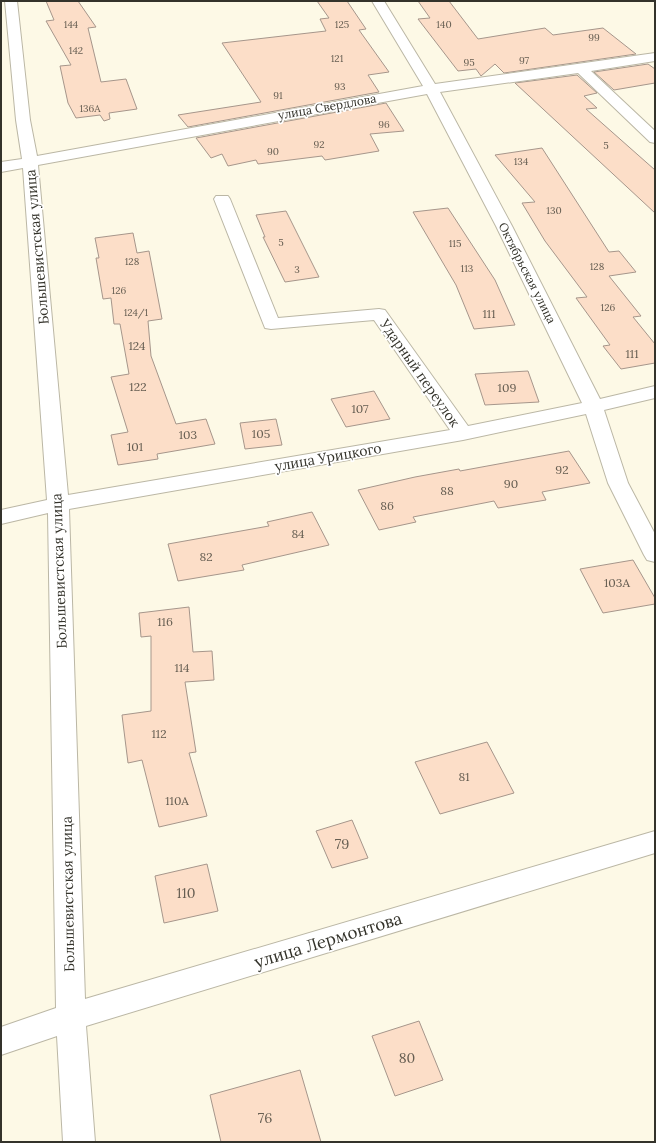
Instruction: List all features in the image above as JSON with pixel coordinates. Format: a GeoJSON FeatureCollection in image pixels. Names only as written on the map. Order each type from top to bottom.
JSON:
{"type":"FeatureCollection","features":[{"type":"Feature","properties":{"kind":"street","name":"Большевистская улица"},"geometry":{"type":"LineString","coordinates":[[11,1],[23,120],[30,161],[58,504],[71,1017],[79,1142]]}},
{"type":"Feature","properties":{"kind":"street","name":"Октябрьская улица"},"geometry":{"type":"LineString","coordinates":[[378,1],[431,89],[504,226],[594,407],[618,483],[655,555]]}},
{"type":"Feature","properties":{"kind":"street","name":"улица Свердлова"},"geometry":{"type":"LineString","coordinates":[[1,167],[431,89],[581,70],[655,57]]}},
{"type":"Feature","properties":{"kind":"street"},"geometry":{"type":"LineString","coordinates":[[581,70],[655,139]]}},
{"type":"Feature","properties":{"kind":"street","name":"Ударный переулок"},"geometry":{"type":"LineString","coordinates":[[222,199],[271,324],[379,314],[463,434]]}},
{"type":"Feature","properties":{"kind":"street","name":"улица Урицкого"},"geometry":{"type":"LineString","coordinates":[[1,517],[58,504],[463,434],[594,407],[655,392]]}},
{"type":"Feature","properties":{"kind":"street","name":"улица Лермонтова"},"geometry":{"type":"LineString","coordinates":[[1,1041],[71,1017],[655,842]]}},
{"type":"Feature","properties":{"kind":"building"},"geometry":{"type":"Polygon","coordinates":[[[46,1],[78,1],[96,27],[88,28],[101,82],[126,79],[137,109],[109,113],[110,119],[104,121],[100,115],[76,118],[68,103],[60,66],[71,65],[46,21],[54,20],[46,1]]]}},
{"type":"Feature","properties":{"kind":"building"},"geometry":{"type":"Polygon","coordinates":[[[317,1],[347,1],[366,29],[359,30],[389,72],[368,75],[379,92],[188,127],[178,115],[261,102],[222,43],[326,31],[320,19],[329,18],[317,1]]]}},
{"type":"Feature","properties":{"kind":"building"},"geometry":{"type":"Polygon","coordinates":[[[418,1],[449,1],[478,39],[545,28],[553,35],[603,28],[636,54],[504,73],[495,64],[481,76],[476,69],[458,71],[418,19],[430,18],[418,1]]]}},
{"type":"Feature","properties":{"kind":"building"},"geometry":{"type":"Polygon","coordinates":[[[648,64],[655,69],[655,83],[614,90],[594,72],[648,64]]]}},
{"type":"Feature","properties":{"kind":"building"},"geometry":{"type":"Polygon","coordinates":[[[577,75],[597,93],[584,96],[597,108],[586,109],[655,170],[655,213],[515,83],[577,75]]]}},
{"type":"Feature","properties":{"kind":"building"},"geometry":{"type":"Polygon","coordinates":[[[386,103],[404,131],[370,134],[379,151],[325,160],[322,156],[258,164],[256,160],[228,166],[222,154],[211,158],[196,138],[386,103]]]}},
{"type":"Feature","properties":{"kind":"building"},"geometry":{"type":"Polygon","coordinates":[[[542,148],[609,252],[619,251],[636,272],[609,276],[641,316],[633,317],[655,344],[655,363],[621,369],[603,346],[610,345],[576,298],[587,297],[545,241],[522,203],[535,202],[495,155],[542,148]]]}},
{"type":"Feature","properties":{"kind":"building"},"geometry":{"type":"Polygon","coordinates":[[[448,208],[495,280],[515,325],[474,329],[456,285],[413,212],[448,208]]]}},
{"type":"Feature","properties":{"kind":"building"},"geometry":{"type":"Polygon","coordinates":[[[286,211],[319,277],[285,282],[263,237],[265,237],[256,215],[286,211]]]}},
{"type":"Feature","properties":{"kind":"building"},"geometry":{"type":"Polygon","coordinates":[[[133,233],[137,253],[149,251],[162,319],[148,321],[151,356],[176,424],[206,419],[215,444],[157,454],[158,459],[118,465],[111,435],[128,432],[111,377],[129,374],[120,324],[114,324],[111,298],[103,299],[96,258],[99,258],[95,238],[133,233]]]}},
{"type":"Feature","properties":{"kind":"building"},"geometry":{"type":"Polygon","coordinates":[[[528,371],[539,402],[485,405],[475,374],[528,371]]]}},
{"type":"Feature","properties":{"kind":"building"},"geometry":{"type":"Polygon","coordinates":[[[374,391],[390,419],[346,427],[331,399],[374,391]]]}},
{"type":"Feature","properties":{"kind":"building"},"geometry":{"type":"Polygon","coordinates":[[[276,419],[282,445],[245,449],[240,423],[276,419]]]}},
{"type":"Feature","properties":{"kind":"building"},"geometry":{"type":"Polygon","coordinates":[[[569,451],[590,483],[542,492],[546,500],[498,508],[494,501],[413,517],[416,522],[379,530],[358,490],[415,477],[459,469],[460,471],[569,451]]]}},
{"type":"Feature","properties":{"kind":"building"},"geometry":{"type":"Polygon","coordinates":[[[312,512],[329,545],[242,565],[244,570],[178,581],[168,544],[269,526],[267,522],[312,512]]]}},
{"type":"Feature","properties":{"kind":"building"},"geometry":{"type":"Polygon","coordinates":[[[633,560],[655,598],[655,604],[603,613],[580,569],[633,560]]]}},
{"type":"Feature","properties":{"kind":"building"},"geometry":{"type":"Polygon","coordinates":[[[189,607],[193,652],[212,651],[214,680],[185,682],[196,752],[189,753],[207,816],[159,827],[142,760],[128,763],[122,715],[151,711],[151,636],[141,637],[139,613],[189,607]]]}},
{"type":"Feature","properties":{"kind":"building"},"geometry":{"type":"Polygon","coordinates":[[[487,742],[514,793],[440,814],[415,762],[487,742]]]}},
{"type":"Feature","properties":{"kind":"building"},"geometry":{"type":"Polygon","coordinates":[[[352,820],[368,858],[332,868],[316,831],[352,820]]]}},
{"type":"Feature","properties":{"kind":"building"},"geometry":{"type":"Polygon","coordinates":[[[207,864],[218,911],[164,923],[155,876],[207,864]]]}},
{"type":"Feature","properties":{"kind":"building"},"geometry":{"type":"Polygon","coordinates":[[[419,1021],[443,1080],[395,1096],[372,1036],[419,1021]]]}},
{"type":"Feature","properties":{"kind":"building"},"geometry":{"type":"Polygon","coordinates":[[[300,1070],[321,1142],[221,1142],[210,1095],[300,1070]]]}}]}
